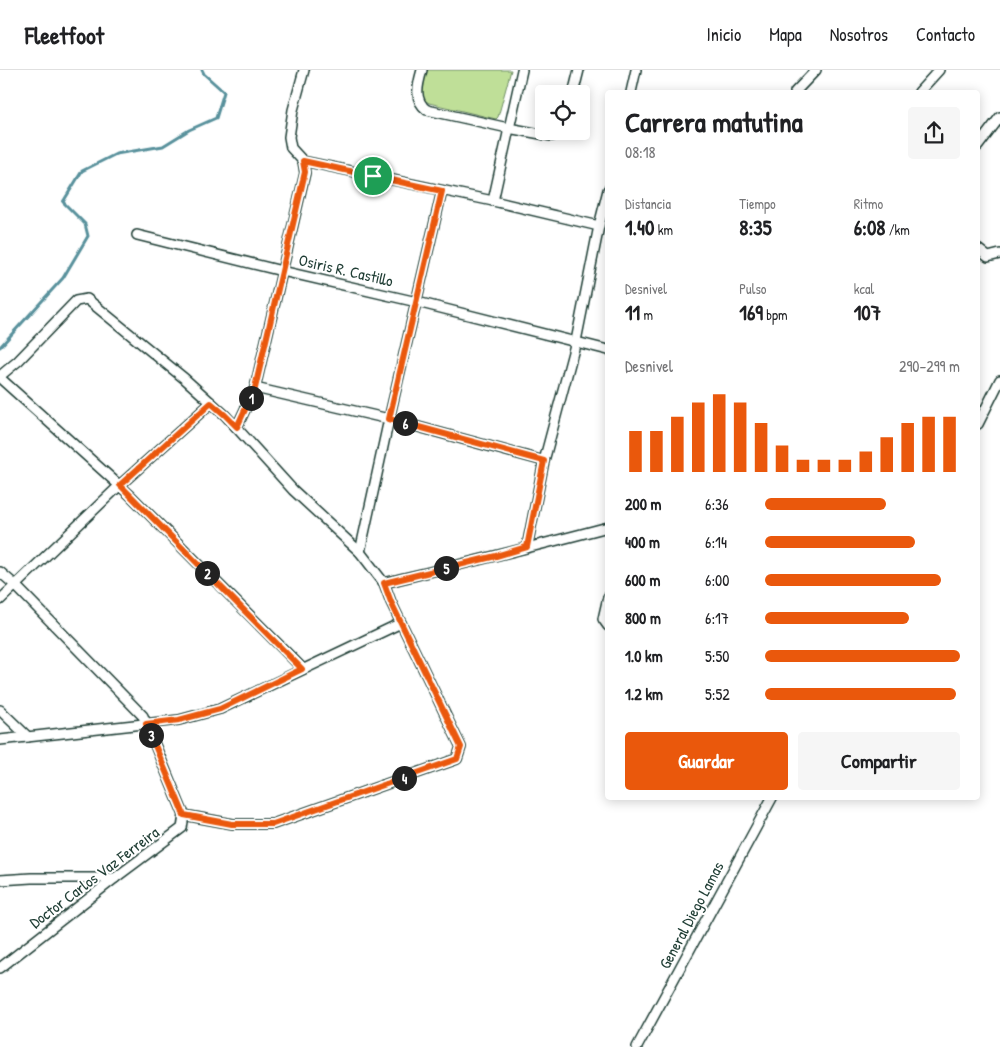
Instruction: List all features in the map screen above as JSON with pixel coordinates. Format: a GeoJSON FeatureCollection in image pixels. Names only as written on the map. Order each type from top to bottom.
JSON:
{"type":"FeatureCollection","features":[{"type":"Feature","properties":{"kind":"street"},"geometry":{"type":"LineString","coordinates":[[237,427],[255,388],[305,172],[303,161],[291,148],[288,137],[304,70]]}},
{"type":"Feature","properties":{"kind":"street"},"geometry":{"type":"LineString","coordinates":[[422,70],[417,93],[419,101],[427,110],[535,133]]}},
{"type":"Feature","properties":{"kind":"street"},"geometry":{"type":"LineString","coordinates":[[492,201],[522,70]]}},
{"type":"Feature","properties":{"kind":"street"},"geometry":{"type":"LineString","coordinates":[[575,85],[579,70]]}},
{"type":"Feature","properties":{"kind":"street"},"geometry":{"type":"LineString","coordinates":[[631,90],[636,70]]}},
{"type":"Feature","properties":{"kind":"street"},"geometry":{"type":"LineString","coordinates":[[798,90],[816,70]]}},
{"type":"Feature","properties":{"kind":"street"},"geometry":{"type":"LineString","coordinates":[[921,90],[939,70]]}},
{"type":"Feature","properties":{"kind":"street"},"geometry":{"type":"LineString","coordinates":[[980,143],[1000,117]]}},
{"type":"Feature","properties":{"kind":"street"},"geometry":{"type":"LineString","coordinates":[[303,161],[599,226]]}},
{"type":"Feature","properties":{"kind":"street"},"geometry":{"type":"LineString","coordinates":[[360,552],[442,191]]}},
{"type":"Feature","properties":{"kind":"street"},"geometry":{"type":"LineString","coordinates":[[527,547],[544,461],[576,342],[605,202]]}},
{"type":"Feature","properties":{"kind":"street","name":"Osiris R. Castillo"},"geometry":{"type":"LineString","coordinates":[[137,235],[605,349]]}},
{"type":"Feature","properties":{"kind":"street"},"geometry":{"type":"LineString","coordinates":[[980,251],[988,257],[997,255]]}},
{"type":"Feature","properties":{"kind":"street"},"geometry":{"type":"LineString","coordinates":[[0,572],[16,585],[143,716],[184,815],[232,824],[273,824],[457,759],[461,747],[391,602],[384,583],[360,552],[293,490],[225,415],[185,379],[87,299],[76,301],[0,377],[120,485],[302,669]]}},
{"type":"Feature","properties":{"kind":"street"},"geometry":{"type":"LineString","coordinates":[[980,421],[997,395],[1000,380]]}},
{"type":"Feature","properties":{"kind":"street"},"geometry":{"type":"LineString","coordinates":[[255,388],[389,419],[544,461]]}},
{"type":"Feature","properties":{"kind":"street"},"geometry":{"type":"LineString","coordinates":[[0,600],[120,485],[211,403]]}},
{"type":"Feature","properties":{"kind":"street"},"geometry":{"type":"LineString","coordinates":[[384,583],[605,528]]}},
{"type":"Feature","properties":{"kind":"street"},"geometry":{"type":"LineString","coordinates":[[0,740],[179,720],[220,709],[401,623]]}},
{"type":"Feature","properties":{"kind":"street"},"geometry":{"type":"LineString","coordinates":[[0,710],[28,737]]}},
{"type":"Feature","properties":{"kind":"street","name":"General Diego Lamas"},"geometry":{"type":"LineString","coordinates":[[637,1047],[771,800]]}},
{"type":"Feature","properties":{"kind":"street","name":"Doctor Carlos Vaz Ferreira"},"geometry":{"type":"LineString","coordinates":[[0,968],[182,828],[184,815]]}},
{"type":"Feature","properties":{"kind":"street"},"geometry":{"type":"LineString","coordinates":[[0,880],[115,878]]}},
{"type":"Feature","properties":{"kind":"green space"},"geometry":{"type":"Polygon","coordinates":[[[425,70],[511,70],[498,117],[496,119],[429,103],[421,93],[425,70]]]}},
{"type":"Feature","properties":{"kind":"waterway"},"geometry":{"type":"LineString","coordinates":[[0,347],[63,278],[88,236],[85,224],[63,202],[82,171],[116,154],[163,146],[189,130],[216,118],[224,92],[202,70]]}},
{"type":"Feature","properties":{"kind":"route"},"geometry":{"type":"LineString","coordinates":[[303,161],[373,176],[442,191],[389,419],[544,461],[527,547],[384,583],[391,602],[461,747],[457,759],[273,824],[232,824],[184,815],[146,724],[179,720],[220,709],[302,669],[120,485],[211,403],[237,427],[255,388],[305,172],[303,161]]}}]}
